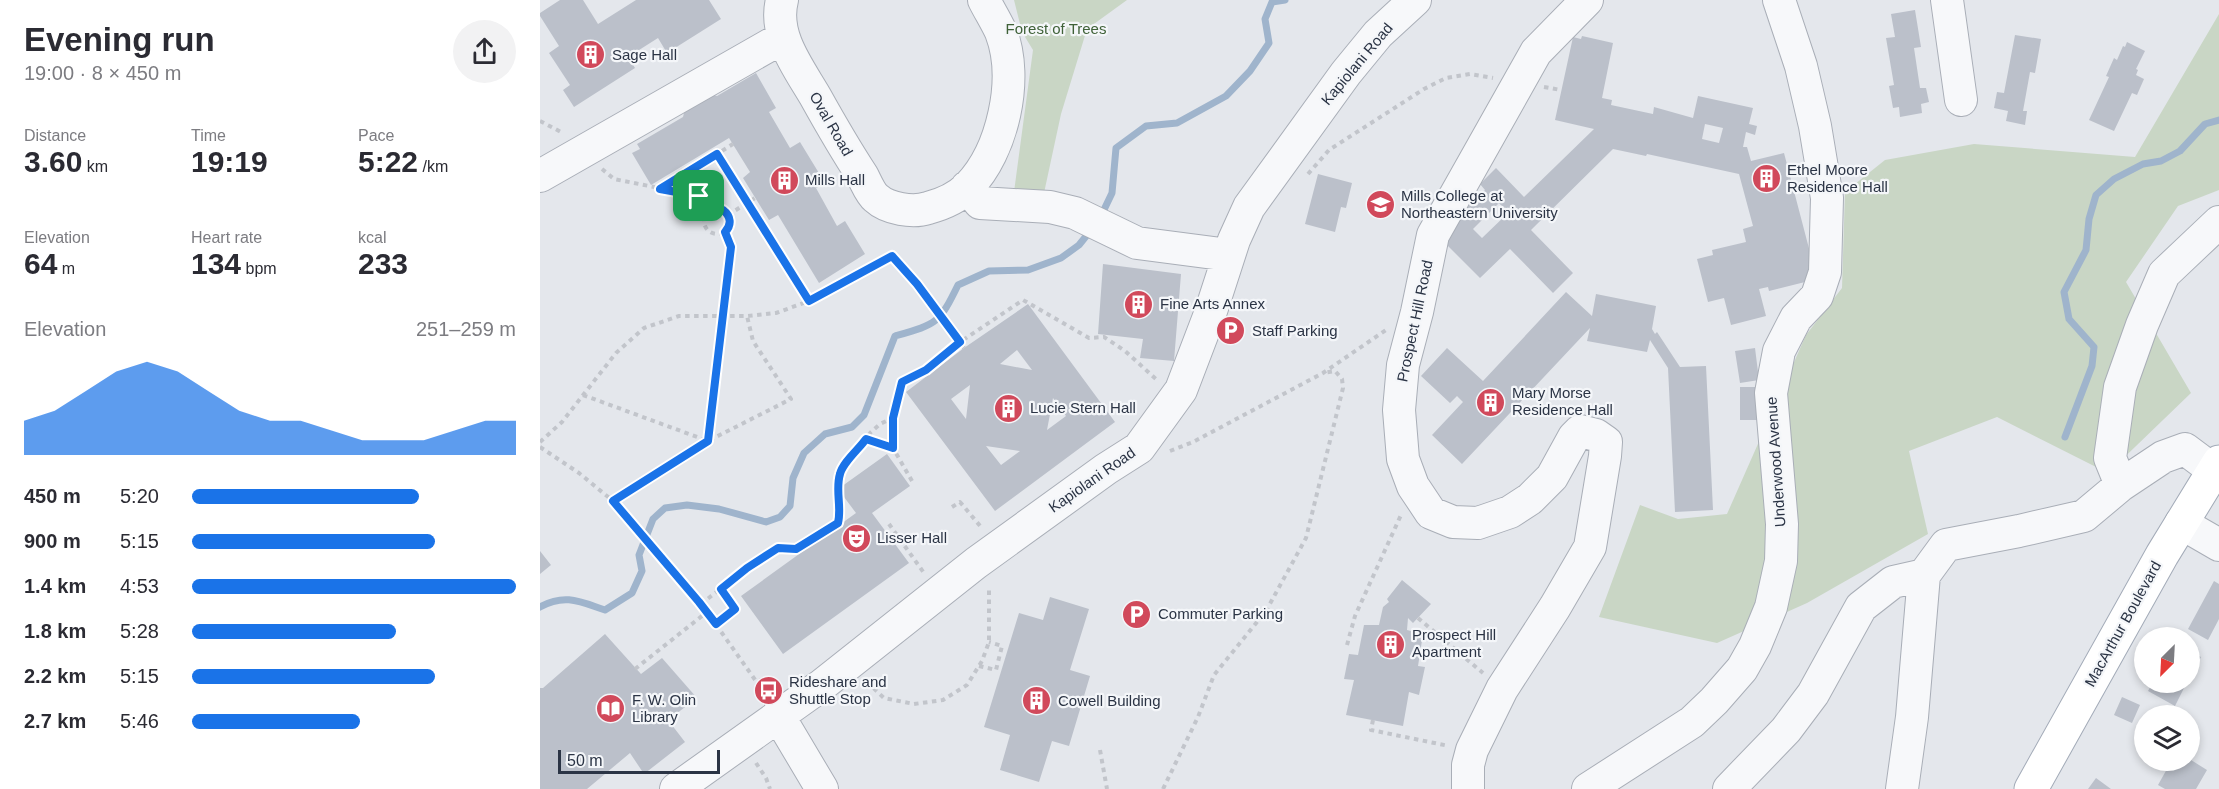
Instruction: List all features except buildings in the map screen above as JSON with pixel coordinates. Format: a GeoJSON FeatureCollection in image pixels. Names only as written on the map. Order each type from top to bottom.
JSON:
{"type":"FeatureCollection","features":[{"type":"Feature","properties":{"kind":"main road","name":"MacArthur Boulevard"},"geometry":{"type":"LineString","coordinates":[[2031,789],[2216,466]]}},
{"type":"Feature","properties":{"kind":"street","name":"Oval Road"},"geometry":{"type":"LineString","coordinates":[[782,0],[780,8],[782,38],[839,140],[876,198],[903,210],[923,210],[945,203],[968,187],[988,161],[1001,129],[1007,93],[1007,65],[1001,33],[984,0]]}},
{"type":"Feature","properties":{"kind":"street","name":"Kapiolani Road"},"geometry":{"type":"LineString","coordinates":[[676,789],[771,703],[855,659],[985,557],[1106,469],[1139,448],[1181,390],[1210,314],[1229,255],[1249,207],[1346,73],[1378,34],[1415,0]]}},
{"type":"Feature","properties":{"kind":"street","name":"Prospect Hill Road"},"geometry":{"type":"LineString","coordinates":[[1468,789],[1468,765],[1472,750],[1502,689],[1555,607],[1590,547],[1606,442],[1596,435],[1580,431],[1574,437],[1552,477],[1530,499],[1510,512],[1478,523],[1453,522],[1431,513],[1413,486],[1402,459],[1399,410],[1403,365],[1433,235],[1536,52],[1587,0]]}},
{"type":"Feature","properties":{"kind":"street","name":"Underwood Avenue"},"geometry":{"type":"LineString","coordinates":[[1588,789],[1692,722],[1714,701],[1742,669],[1755,646],[1771,607],[1781,561],[1782,524],[1771,393],[1779,351],[1796,318],[1817,296],[1825,272],[1827,198],[1815,126],[1801,66],[1779,0]]}},
{"type":"Feature","properties":{"kind":"street"},"geometry":{"type":"LineString","coordinates":[[1947,0],[1961,100]]}},
{"type":"Feature","properties":{"kind":"street"},"geometry":{"type":"LineString","coordinates":[[540,176],[782,38]]}},
{"type":"Feature","properties":{"kind":"street"},"geometry":{"type":"LineString","coordinates":[[968,187],[980,203],[1050,207],[1075,213],[1137,243],[1229,255]]}},
{"type":"Feature","properties":{"kind":"street"},"geometry":{"type":"LineString","coordinates":[[2121,485],[2110,458],[2120,387],[2142,325],[2164,274],[2219,222]]}},
{"type":"Feature","properties":{"kind":"street"},"geometry":{"type":"LineString","coordinates":[[1902,789],[1912,717],[1923,575],[1946,545],[2084,516],[2121,485],[2163,457],[2185,449],[2216,466]]}},
{"type":"Feature","properties":{"kind":"street"},"geometry":{"type":"LineString","coordinates":[[2181,524],[2219,545]]}},
{"type":"Feature","properties":{"kind":"street"},"geometry":{"type":"LineString","coordinates":[[1730,789],[1786,730],[1813,694],[1861,607],[1893,582],[1923,575]]}},
{"type":"Feature","properties":{"kind":"street"},"geometry":{"type":"LineString","coordinates":[[771,703],[807,760],[822,789]]}},
{"type":"Feature","properties":{"kind":"path"},"geometry":{"type":"LineString","coordinates":[[1306,176],[1329,150],[1424,89],[1446,78],[1470,74],[1500,79]]}},
{"type":"Feature","properties":{"kind":"path"},"geometry":{"type":"LineString","coordinates":[[1543,87],[1562,90]]}},
{"type":"Feature","properties":{"kind":"path"},"geometry":{"type":"LineString","coordinates":[[660,189],[733,144]]}},
{"type":"Feature","properties":{"kind":"path"},"geometry":{"type":"LineString","coordinates":[[590,146],[604,172],[614,179],[699,196],[710,210]]}},
{"type":"Feature","properties":{"kind":"path"},"geometry":{"type":"LineString","coordinates":[[717,154],[809,301]]}},
{"type":"Feature","properties":{"kind":"path"},"geometry":{"type":"LineString","coordinates":[[728,214],[755,198]]}},
{"type":"Feature","properties":{"kind":"path"},"geometry":{"type":"LineString","coordinates":[[719,208],[728,214],[730,224],[725,232],[713,234],[707,228],[704,220],[710,210],[719,208]]}},
{"type":"Feature","properties":{"kind":"path"},"geometry":{"type":"LineString","coordinates":[[708,441],[731,247],[725,232]]}},
{"type":"Feature","properties":{"kind":"path"},"geometry":{"type":"LineString","coordinates":[[540,442],[562,422],[616,353],[644,328],[679,316],[747,316],[776,312],[809,301],[892,256],[917,284],[964,348]]}},
{"type":"Feature","properties":{"kind":"path"},"geometry":{"type":"LineString","coordinates":[[912,481],[893,448],[893,418],[902,382],[926,370],[960,342],[1023,300],[1089,338],[1104,336],[1125,351],[1156,379]]}},
{"type":"Feature","properties":{"kind":"path"},"geometry":{"type":"LineString","coordinates":[[613,501],[708,441],[791,399],[753,340],[747,316]]}},
{"type":"Feature","properties":{"kind":"path"},"geometry":{"type":"LineString","coordinates":[[1167,452],[1193,442],[1323,373],[1394,324]]}},
{"type":"Feature","properties":{"kind":"path"},"geometry":{"type":"LineString","coordinates":[[1163,789],[1198,717],[1214,675],[1266,611],[1306,538],[1343,388],[1342,379],[1335,371],[1323,373]]}},
{"type":"Feature","properties":{"kind":"path"},"geometry":{"type":"LineString","coordinates":[[583,395],[708,441]]}},
{"type":"Feature","properties":{"kind":"path"},"geometry":{"type":"LineString","coordinates":[[701,604],[747,568],[778,548],[796,549],[838,523],[840,515],[837,490],[840,472],[880,424],[893,418]]}},
{"type":"Feature","properties":{"kind":"path"},"geometry":{"type":"LineString","coordinates":[[866,439],[893,448]]}},
{"type":"Feature","properties":{"kind":"path"},"geometry":{"type":"LineString","coordinates":[[540,447],[579,473],[613,501],[701,604],[771,703]]}},
{"type":"Feature","properties":{"kind":"path"},"geometry":{"type":"LineString","coordinates":[[952,507],[960,502],[983,530]]}},
{"type":"Feature","properties":{"kind":"path"},"geometry":{"type":"LineString","coordinates":[[1347,645],[1354,616],[1404,508]]}},
{"type":"Feature","properties":{"kind":"path"},"geometry":{"type":"LineString","coordinates":[[889,524],[924,574]]}},
{"type":"Feature","properties":{"kind":"path"},"geometry":{"type":"LineString","coordinates":[[864,680],[884,698],[914,704],[943,700],[967,685],[979,666],[989,642],[988,584]]}},
{"type":"Feature","properties":{"kind":"path"},"geometry":{"type":"LineString","coordinates":[[716,624],[735,609],[721,589]]}},
{"type":"Feature","properties":{"kind":"path"},"geometry":{"type":"LineString","coordinates":[[635,669],[707,612]]}},
{"type":"Feature","properties":{"kind":"path"},"geometry":{"type":"LineString","coordinates":[[1418,618],[1502,689]]}},
{"type":"Feature","properties":{"kind":"path"},"geometry":{"type":"LineString","coordinates":[[979,666],[996,670],[1002,646],[989,642]]}},
{"type":"Feature","properties":{"kind":"path"},"geometry":{"type":"LineString","coordinates":[[999,658],[1004,660]]}},
{"type":"Feature","properties":{"kind":"path"},"geometry":{"type":"LineString","coordinates":[[1373,720],[1371,730],[1472,750]]}},
{"type":"Feature","properties":{"kind":"path"},"geometry":{"type":"LineString","coordinates":[[1100,750],[1107,789]]}},
{"type":"Feature","properties":{"kind":"path"},"geometry":{"type":"LineString","coordinates":[[754,760],[766,778],[770,789]]}},
{"type":"Feature","properties":{"kind":"green space","name":"Forest of Trees"},"geometry":{"type":"Polygon","coordinates":[[[1014,0],[1127,0],[1087,29],[1061,114],[1044,193],[1014,192],[1033,50],[1022,32],[1014,0]]]}},
{"type":"Feature","properties":{"kind":"green space"},"geometry":{"type":"Polygon","coordinates":[[[2219,14],[2219,190],[2178,206],[2126,282],[2191,393],[2108,473],[1997,417],[1909,451],[1928,534],[1807,603],[1717,643],[1599,617],[1640,505],[1678,519],[1727,514],[1806,335],[1842,288],[1845,192],[1885,160],[1974,144],[2135,157],[2219,14]]]}},
{"type":"Feature","properties":{"kind":"waterway"},"geometry":{"type":"LineString","coordinates":[[1101,216],[1112,193],[1116,148],[1146,126],[1177,123],[1226,96],[1250,71],[1269,43],[1265,19],[1272,2],[1285,0]]}},
{"type":"Feature","properties":{"kind":"waterway"},"geometry":{"type":"LineString","coordinates":[[2065,437],[2092,366],[2094,347],[2069,319],[2064,292],[2086,250],[2089,219],[2096,195],[2114,179],[2143,164],[2161,161],[2180,151],[2205,124],[2219,120]]}},
{"type":"Feature","properties":{"kind":"waterway"},"geometry":{"type":"LineString","coordinates":[[540,607],[557,600],[573,600],[605,610],[632,593],[642,571],[639,555],[653,519],[665,508],[687,505],[719,509],[766,522],[780,517],[790,506],[793,478],[804,453],[825,434],[852,427],[864,415],[895,336],[935,321],[946,308],[958,285],[989,271],[1028,270],[1061,258],[1079,245],[1091,230]]}},
{"type":"Feature","properties":{"kind":"place","name":"Sage Hall"},"geometry":{"type":"Point","coordinates":[591,55]}},
{"type":"Feature","properties":{"kind":"place","name":"Ethel Moore Residence Hall"},"geometry":{"type":"Point","coordinates":[1766,179]}},
{"type":"Feature","properties":{"kind":"place","name":"Mills Hall"},"geometry":{"type":"Point","coordinates":[784,180]}},
{"type":"Feature","properties":{"kind":"place","name":"Mills College at Northeastern University"},"geometry":{"type":"Point","coordinates":[1380,205]}},
{"type":"Feature","properties":{"kind":"place","name":"Fine Arts Annex"},"geometry":{"type":"Point","coordinates":[1139,304]}},
{"type":"Feature","properties":{"kind":"place","name":"Staff Parking"},"geometry":{"type":"Point","coordinates":[1231,331]}},
{"type":"Feature","properties":{"kind":"place","name":"Mary Morse Residence Hall"},"geometry":{"type":"Point","coordinates":[1491,402]}},
{"type":"Feature","properties":{"kind":"place","name":"Lucie Stern Hall"},"geometry":{"type":"Point","coordinates":[1009,408]}},
{"type":"Feature","properties":{"kind":"place","name":"Lisser Hall"},"geometry":{"type":"Point","coordinates":[856,538]}},
{"type":"Feature","properties":{"kind":"place","name":"Commuter Parking"},"geometry":{"type":"Point","coordinates":[1137,614]}},
{"type":"Feature","properties":{"kind":"place","name":"Prospect Hill Apartment"},"geometry":{"type":"Point","coordinates":[1391,644]}},
{"type":"Feature","properties":{"kind":"place","name":"Rideshare and Shuttle Stop"},"geometry":{"type":"Point","coordinates":[768,691]}},
{"type":"Feature","properties":{"kind":"place","name":"Cowell Building"},"geometry":{"type":"Point","coordinates":[1037,701]}},
{"type":"Feature","properties":{"kind":"place","name":"F. W. Olin Library"},"geometry":{"type":"Point","coordinates":[611,709]}},
{"type":"Feature","properties":{"kind":"route"},"geometry":{"type":"LineString","coordinates":[[717,154],[809,301],[892,256],[917,284],[960,342],[926,370],[902,382],[893,418],[893,448],[866,439],[840,472],[837,490],[840,515],[838,523],[796,549],[778,548],[747,568],[721,589],[735,609],[716,624],[613,501],[708,441],[731,247],[725,232],[730,224],[729,216],[719,208],[710,210],[699,196],[660,189],[717,154]]}}]}
